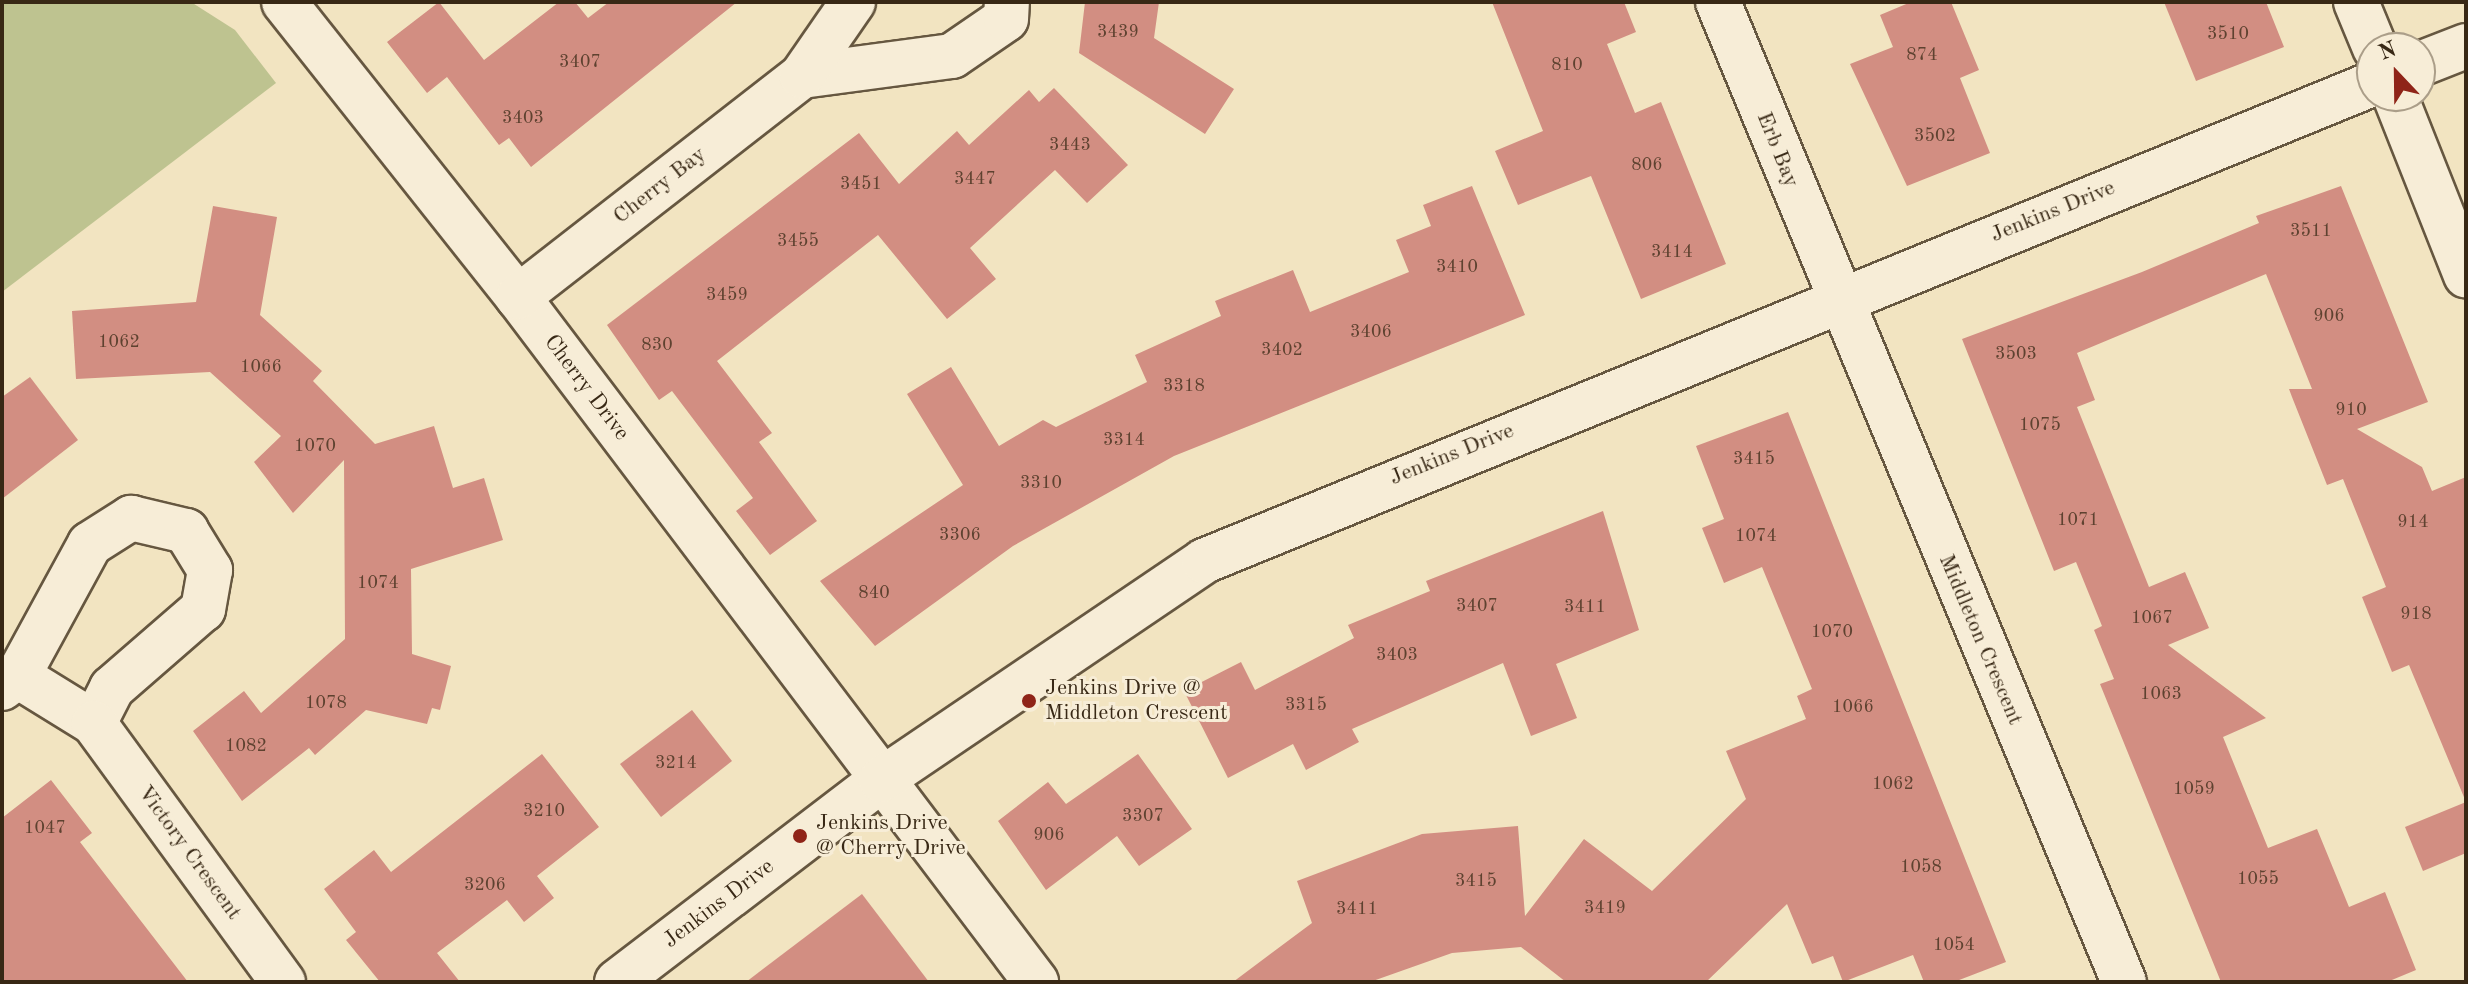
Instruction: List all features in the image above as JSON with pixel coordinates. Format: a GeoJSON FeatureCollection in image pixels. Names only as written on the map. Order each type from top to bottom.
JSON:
{"type":"FeatureCollection","features":[{"type":"Feature","properties":{"kind":"street","name":"Cherry Drive"},"geometry":{"type":"LineString","coordinates":[[284,2],[518,297],[881,780]]}},
{"type":"Feature","properties":{"kind":"street","name":"Cherry Bay"},"geometry":{"type":"LineString","coordinates":[[518,297],[802,76],[853,2]]}},
{"type":"Feature","properties":{"kind":"street"},"geometry":{"type":"LineString","coordinates":[[802,76],[952,56],[1006,19],[1007,2]]}},
{"type":"Feature","properties":{"kind":"street","name":"Erb Bay"},"geometry":{"type":"LineString","coordinates":[[1718,2],[1837,299]]}},
{"type":"Feature","properties":{"kind":"street"},"geometry":{"type":"LineString","coordinates":[[2356,2],[2368,32]]}},
{"type":"Feature","properties":{"kind":"street"},"geometry":{"type":"LineString","coordinates":[[2436,58],[2466,46]]}},
{"type":"Feature","properties":{"kind":"street","name":"Jenkins Drive"},"geometry":{"type":"LineString","coordinates":[[617,982],[881,780],[1204,561],[1837,299],[2356,90]]}},
{"type":"Feature","properties":{"kind":"street"},"geometry":{"type":"LineString","coordinates":[[2401,112],[2466,275]]}},
{"type":"Feature","properties":{"kind":"street","name":"Middleton Crescent"},"geometry":{"type":"LineString","coordinates":[[1837,299],[2124,982]]}},
{"type":"Feature","properties":{"kind":"street","name":"Victory Crescent"},"geometry":{"type":"LineString","coordinates":[[94,723],[112,688],[203,609],[210,570],[186,531],[131,518],[90,544],[10,682],[94,723],[283,982]]}},
{"type":"Feature","properties":{"kind":"street"},"geometry":{"type":"LineString","coordinates":[[881,780],[1036,982]]}},
{"type":"Feature","properties":{"kind":"green space"},"geometry":{"type":"Polygon","coordinates":[[[2,2],[191,2],[235,30],[276,83],[2,292],[2,2]]]}},
{"type":"Feature","properties":{"kind":"building"},"geometry":{"type":"Polygon","coordinates":[[[439,2],[484,60],[559,2],[575,2],[588,18],[609,2],[737,2],[531,167],[509,138],[499,145],[447,77],[427,93],[387,42],[439,2]]]}},
{"type":"Feature","properties":{"kind":"building"},"geometry":{"type":"Polygon","coordinates":[[[1085,2],[1159,2],[1154,38],[1234,89],[1205,134],[1079,53],[1085,2]]]}},
{"type":"Feature","properties":{"kind":"building"},"geometry":{"type":"Polygon","coordinates":[[[1492,2],[1624,2],[1636,32],[1607,44],[1635,113],[1661,102],[1726,264],[1641,299],[1591,176],[1518,205],[1495,151],[1543,131],[1492,2]]]}},
{"type":"Feature","properties":{"kind":"building"},"geometry":{"type":"Polygon","coordinates":[[[1911,2],[1951,2],[1979,70],[1960,78],[1990,153],[1907,186],[1850,64],[1893,47],[1880,15],[1911,2]]]}},
{"type":"Feature","properties":{"kind":"building"},"geometry":{"type":"Polygon","coordinates":[[[2164,2],[2266,2],[2284,47],[2196,81],[2164,2]]]}},
{"type":"Feature","properties":{"kind":"building"},"geometry":{"type":"Polygon","coordinates":[[[1054,88],[1128,165],[1087,203],[1055,170],[970,248],[996,279],[947,319],[878,235],[717,361],[772,433],[759,442],[817,521],[770,555],[736,511],[753,498],[672,391],[659,400],[607,325],[859,133],[899,184],[957,131],[969,145],[1029,90],[1039,102],[1054,88]]]}},
{"type":"Feature","properties":{"kind":"building"},"geometry":{"type":"Polygon","coordinates":[[[1472,186],[1525,315],[1174,456],[1013,546],[875,646],[820,581],[963,485],[907,394],[951,367],[999,446],[1043,420],[1056,427],[1147,382],[1135,355],[1221,316],[1215,301],[1293,270],[1310,312],[1409,272],[1396,240],[1431,226],[1423,205],[1472,186]]]}},
{"type":"Feature","properties":{"kind":"building"},"geometry":{"type":"Polygon","coordinates":[[[2341,186],[2428,402],[2357,429],[2422,467],[2432,491],[2466,477],[2466,802],[2409,665],[2392,672],[2362,597],[2386,587],[2343,479],[2327,485],[2292,397],[2289,389],[2312,389],[2266,274],[2077,353],[2095,400],[2077,407],[2149,587],[2185,572],[2209,628],[2168,645],[2266,718],[2223,737],[2268,848],[2317,829],[2349,907],[2385,892],[2416,970],[2387,982],[2221,982],[2100,684],[2114,679],[2094,630],[2102,626],[2076,562],[2054,571],[1962,339],[2142,272],[2259,223],[2256,216],[2341,186]]]}},
{"type":"Feature","properties":{"kind":"building"},"geometry":{"type":"Polygon","coordinates":[[[213,206],[277,217],[260,315],[322,371],[313,381],[375,444],[434,426],[453,488],[484,478],[503,540],[411,569],[412,654],[451,666],[440,710],[432,708],[427,724],[366,710],[315,755],[309,748],[242,801],[193,731],[244,691],[261,713],[345,639],[344,460],[293,513],[254,462],[281,436],[210,372],[76,379],[72,311],[196,302],[213,206]]]}},
{"type":"Feature","properties":{"kind":"building"},"geometry":{"type":"Polygon","coordinates":[[[30,377],[78,440],[2,499],[2,397],[30,377]]]}},
{"type":"Feature","properties":{"kind":"building"},"geometry":{"type":"Polygon","coordinates":[[[1788,412],[2006,962],[1954,982],[1924,982],[1913,955],[1843,982],[1833,956],[1812,964],[1787,904],[1706,982],[1566,982],[1521,947],[1452,953],[1370,982],[1233,982],[1312,923],[1297,881],[1422,834],[1518,826],[1525,916],[1584,839],[1652,891],[1746,799],[1726,751],[1806,719],[1797,696],[1812,689],[1762,567],[1724,583],[1702,528],[1724,519],[1696,446],[1788,412]]]}},
{"type":"Feature","properties":{"kind":"building"},"geometry":{"type":"Polygon","coordinates":[[[1603,511],[1639,630],[1556,664],[1577,718],[1531,736],[1503,663],[1352,729],[1359,742],[1306,770],[1293,744],[1228,778],[1184,691],[1241,662],[1255,690],[1354,638],[1348,625],[1430,591],[1426,581],[1603,511]]]}},
{"type":"Feature","properties":{"kind":"building"},"geometry":{"type":"Polygon","coordinates":[[[692,710],[732,761],[661,817],[620,764],[692,710]]]}},
{"type":"Feature","properties":{"kind":"building"},"geometry":{"type":"Polygon","coordinates":[[[542,754],[599,827],[537,876],[554,898],[524,922],[507,900],[437,953],[460,982],[380,982],[346,940],[356,932],[324,889],[374,850],[391,872],[542,754]]]}},
{"type":"Feature","properties":{"kind":"building"},"geometry":{"type":"Polygon","coordinates":[[[1138,754],[1192,829],[1139,866],[1117,836],[1046,890],[998,821],[1048,782],[1066,804],[1138,754]]]}},
{"type":"Feature","properties":{"kind":"building"},"geometry":{"type":"Polygon","coordinates":[[[51,780],[92,833],[80,842],[188,982],[2,982],[2,818],[51,780]]]}},
{"type":"Feature","properties":{"kind":"building"},"geometry":{"type":"Polygon","coordinates":[[[2466,802],[2466,853],[2423,871],[2405,827],[2466,802]]]}},
{"type":"Feature","properties":{"kind":"building"},"geometry":{"type":"Polygon","coordinates":[[[862,894],[929,982],[746,982],[862,894]]]}},
{"type":"Feature","properties":{"kind":"place","name":"Jenkins Drive @ Middleton Crescent"},"geometry":{"type":"Point","coordinates":[1029,701]}},
{"type":"Feature","properties":{"kind":"place","name":"Jenkins Drive @ Cherry Drive"},"geometry":{"type":"Point","coordinates":[800,836]}}]}
